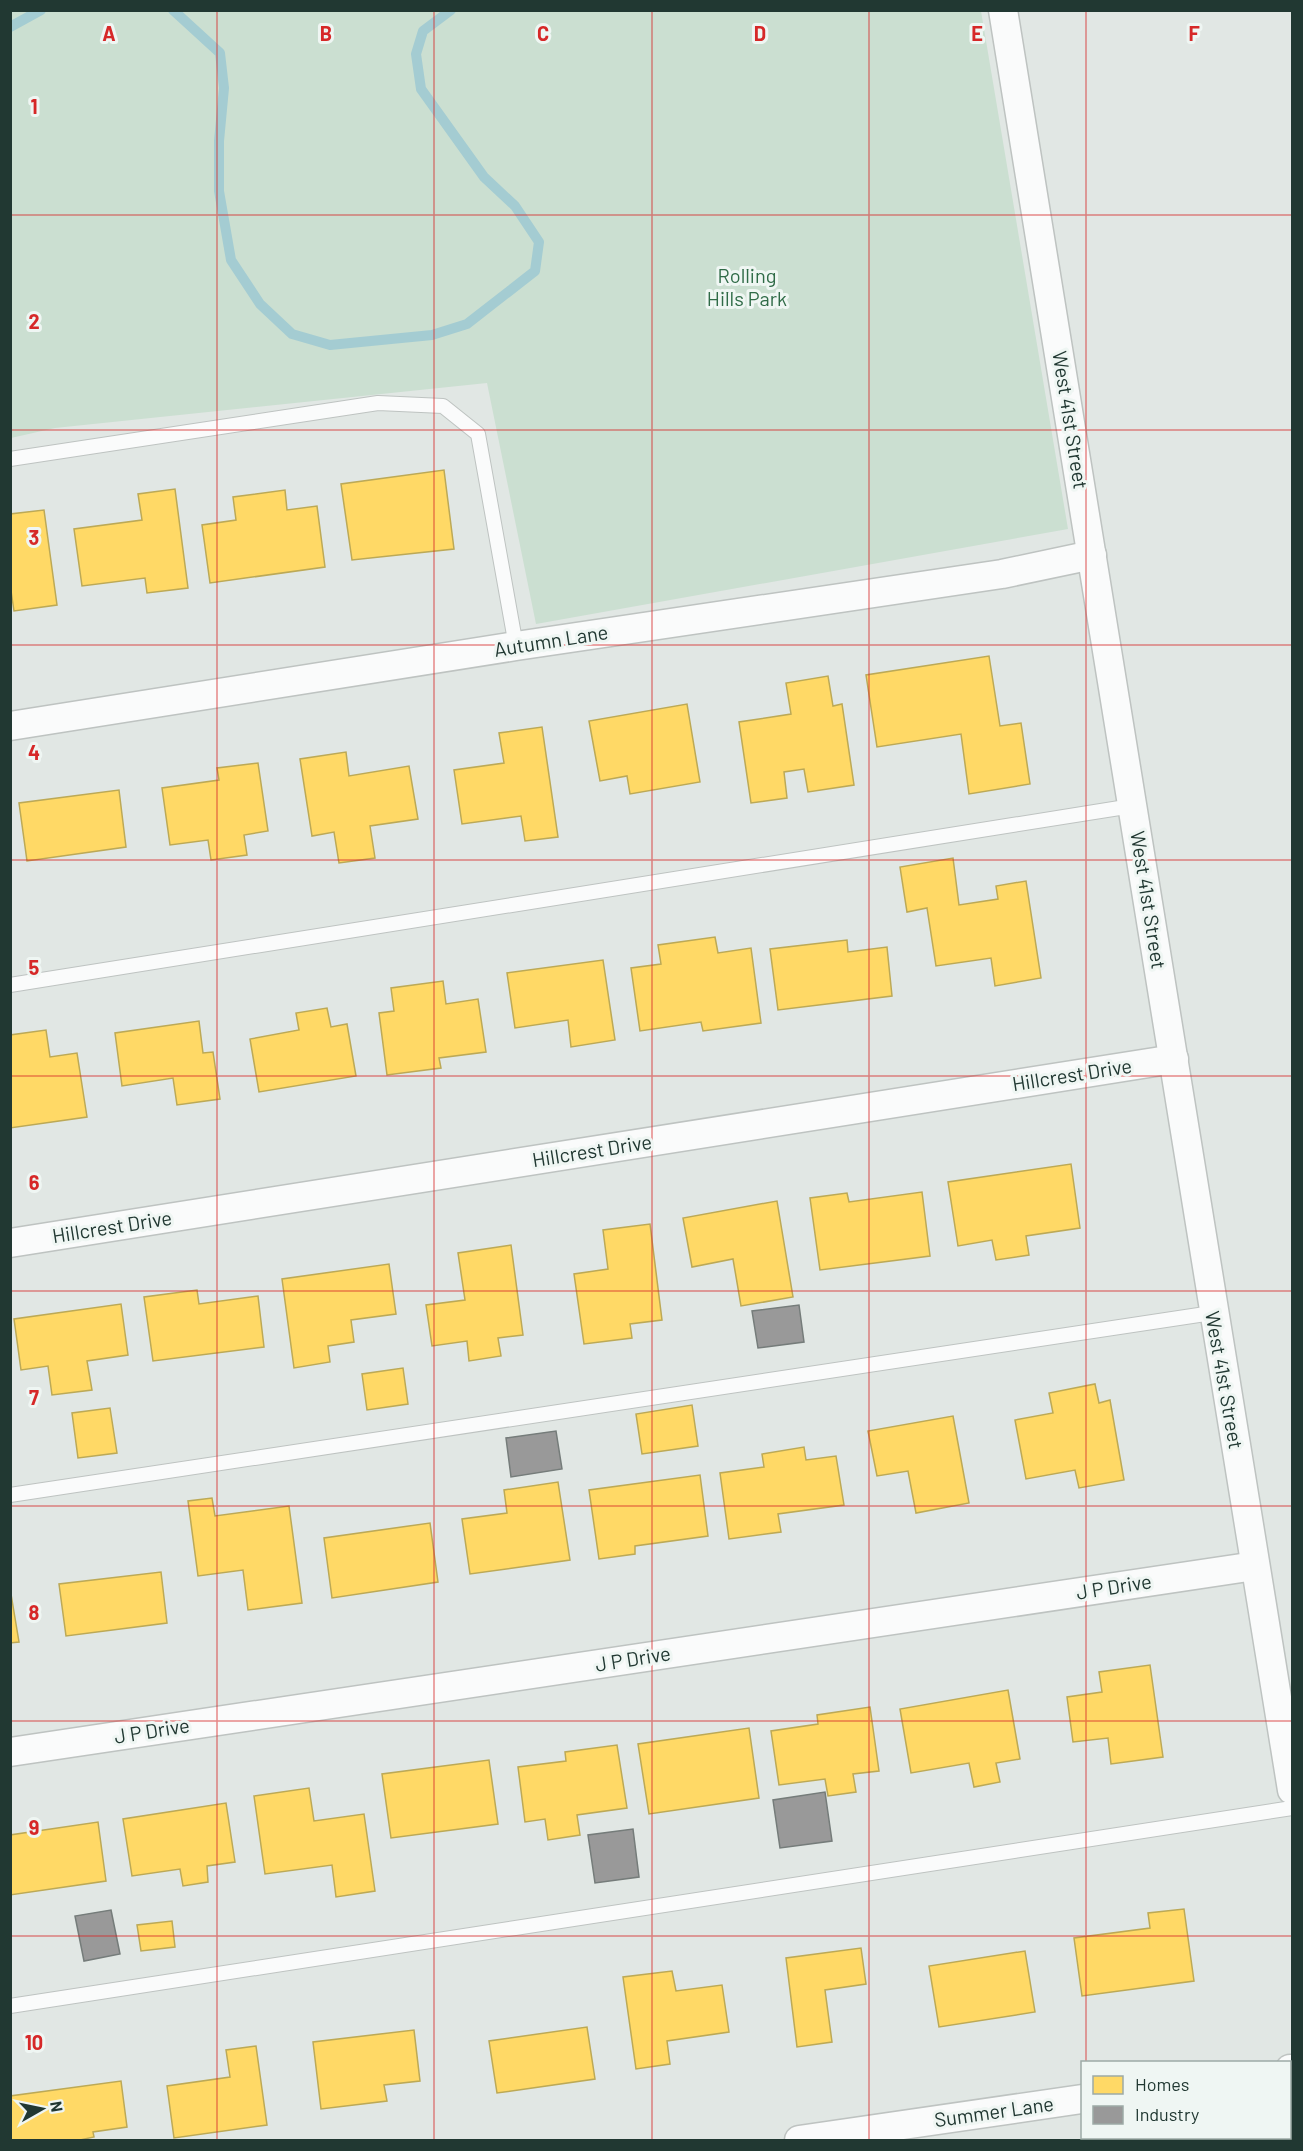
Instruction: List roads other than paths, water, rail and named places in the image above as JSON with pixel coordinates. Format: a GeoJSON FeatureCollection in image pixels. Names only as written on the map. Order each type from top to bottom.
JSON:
{"type":"FeatureCollection","features":[{"type":"Feature","properties":{"kind":"street","name":"West 41st Street"},"geometry":{"type":"LineString","coordinates":[[1003,10],[1174,1059],[1212,1313],[1293,1790]]}},
{"type":"Feature","properties":{"kind":"street","name":"Autumn Lane"},"geometry":{"type":"LineString","coordinates":[[10,726],[516,646],[1002,574],[1092,555]]}},
{"type":"Feature","properties":{"kind":"street","name":"Hillcrest Drive"},"geometry":{"type":"LineString","coordinates":[[10,1243],[1174,1059]]}},
{"type":"Feature","properties":{"kind":"street","name":"J P Drive"},"geometry":{"type":"LineString","coordinates":[[10,1752],[1255,1566]]}},
{"type":"Feature","properties":{"kind":"street","name":"Summer Lane"},"geometry":{"type":"LineString","coordinates":[[799,2140],[1081,2099]]}},
{"type":"Feature","properties":{"kind":"lane"},"geometry":{"type":"LineString","coordinates":[[10,459],[378,403],[443,406],[478,434],[516,646]]}},
{"type":"Feature","properties":{"kind":"lane"},"geometry":{"type":"LineString","coordinates":[[10,985],[1132,806]]}},
{"type":"Feature","properties":{"kind":"lane"},"geometry":{"type":"LineString","coordinates":[[10,1495],[1212,1313]]}},
{"type":"Feature","properties":{"kind":"lane"},"geometry":{"type":"LineString","coordinates":[[10,2006],[1293,1808]]}},
{"type":"Feature","properties":{"kind":"waterway"},"geometry":{"type":"LineString","coordinates":[[10,27],[41,10]]}},
{"type":"Feature","properties":{"kind":"waterway"},"geometry":{"type":"LineString","coordinates":[[173,10],[220,53],[224,88],[219,141],[219,191],[231,260],[260,304],[292,334],[330,345],[432,335],[467,324],[535,271],[539,242],[515,206],[484,177],[421,89],[416,54],[423,31],[451,10]]}},
{"type":"Feature","properties":{"kind":"park label","name":"Rolling Hills Park"},"geometry":{"type":"Point","coordinates":[747,288]}}]}
